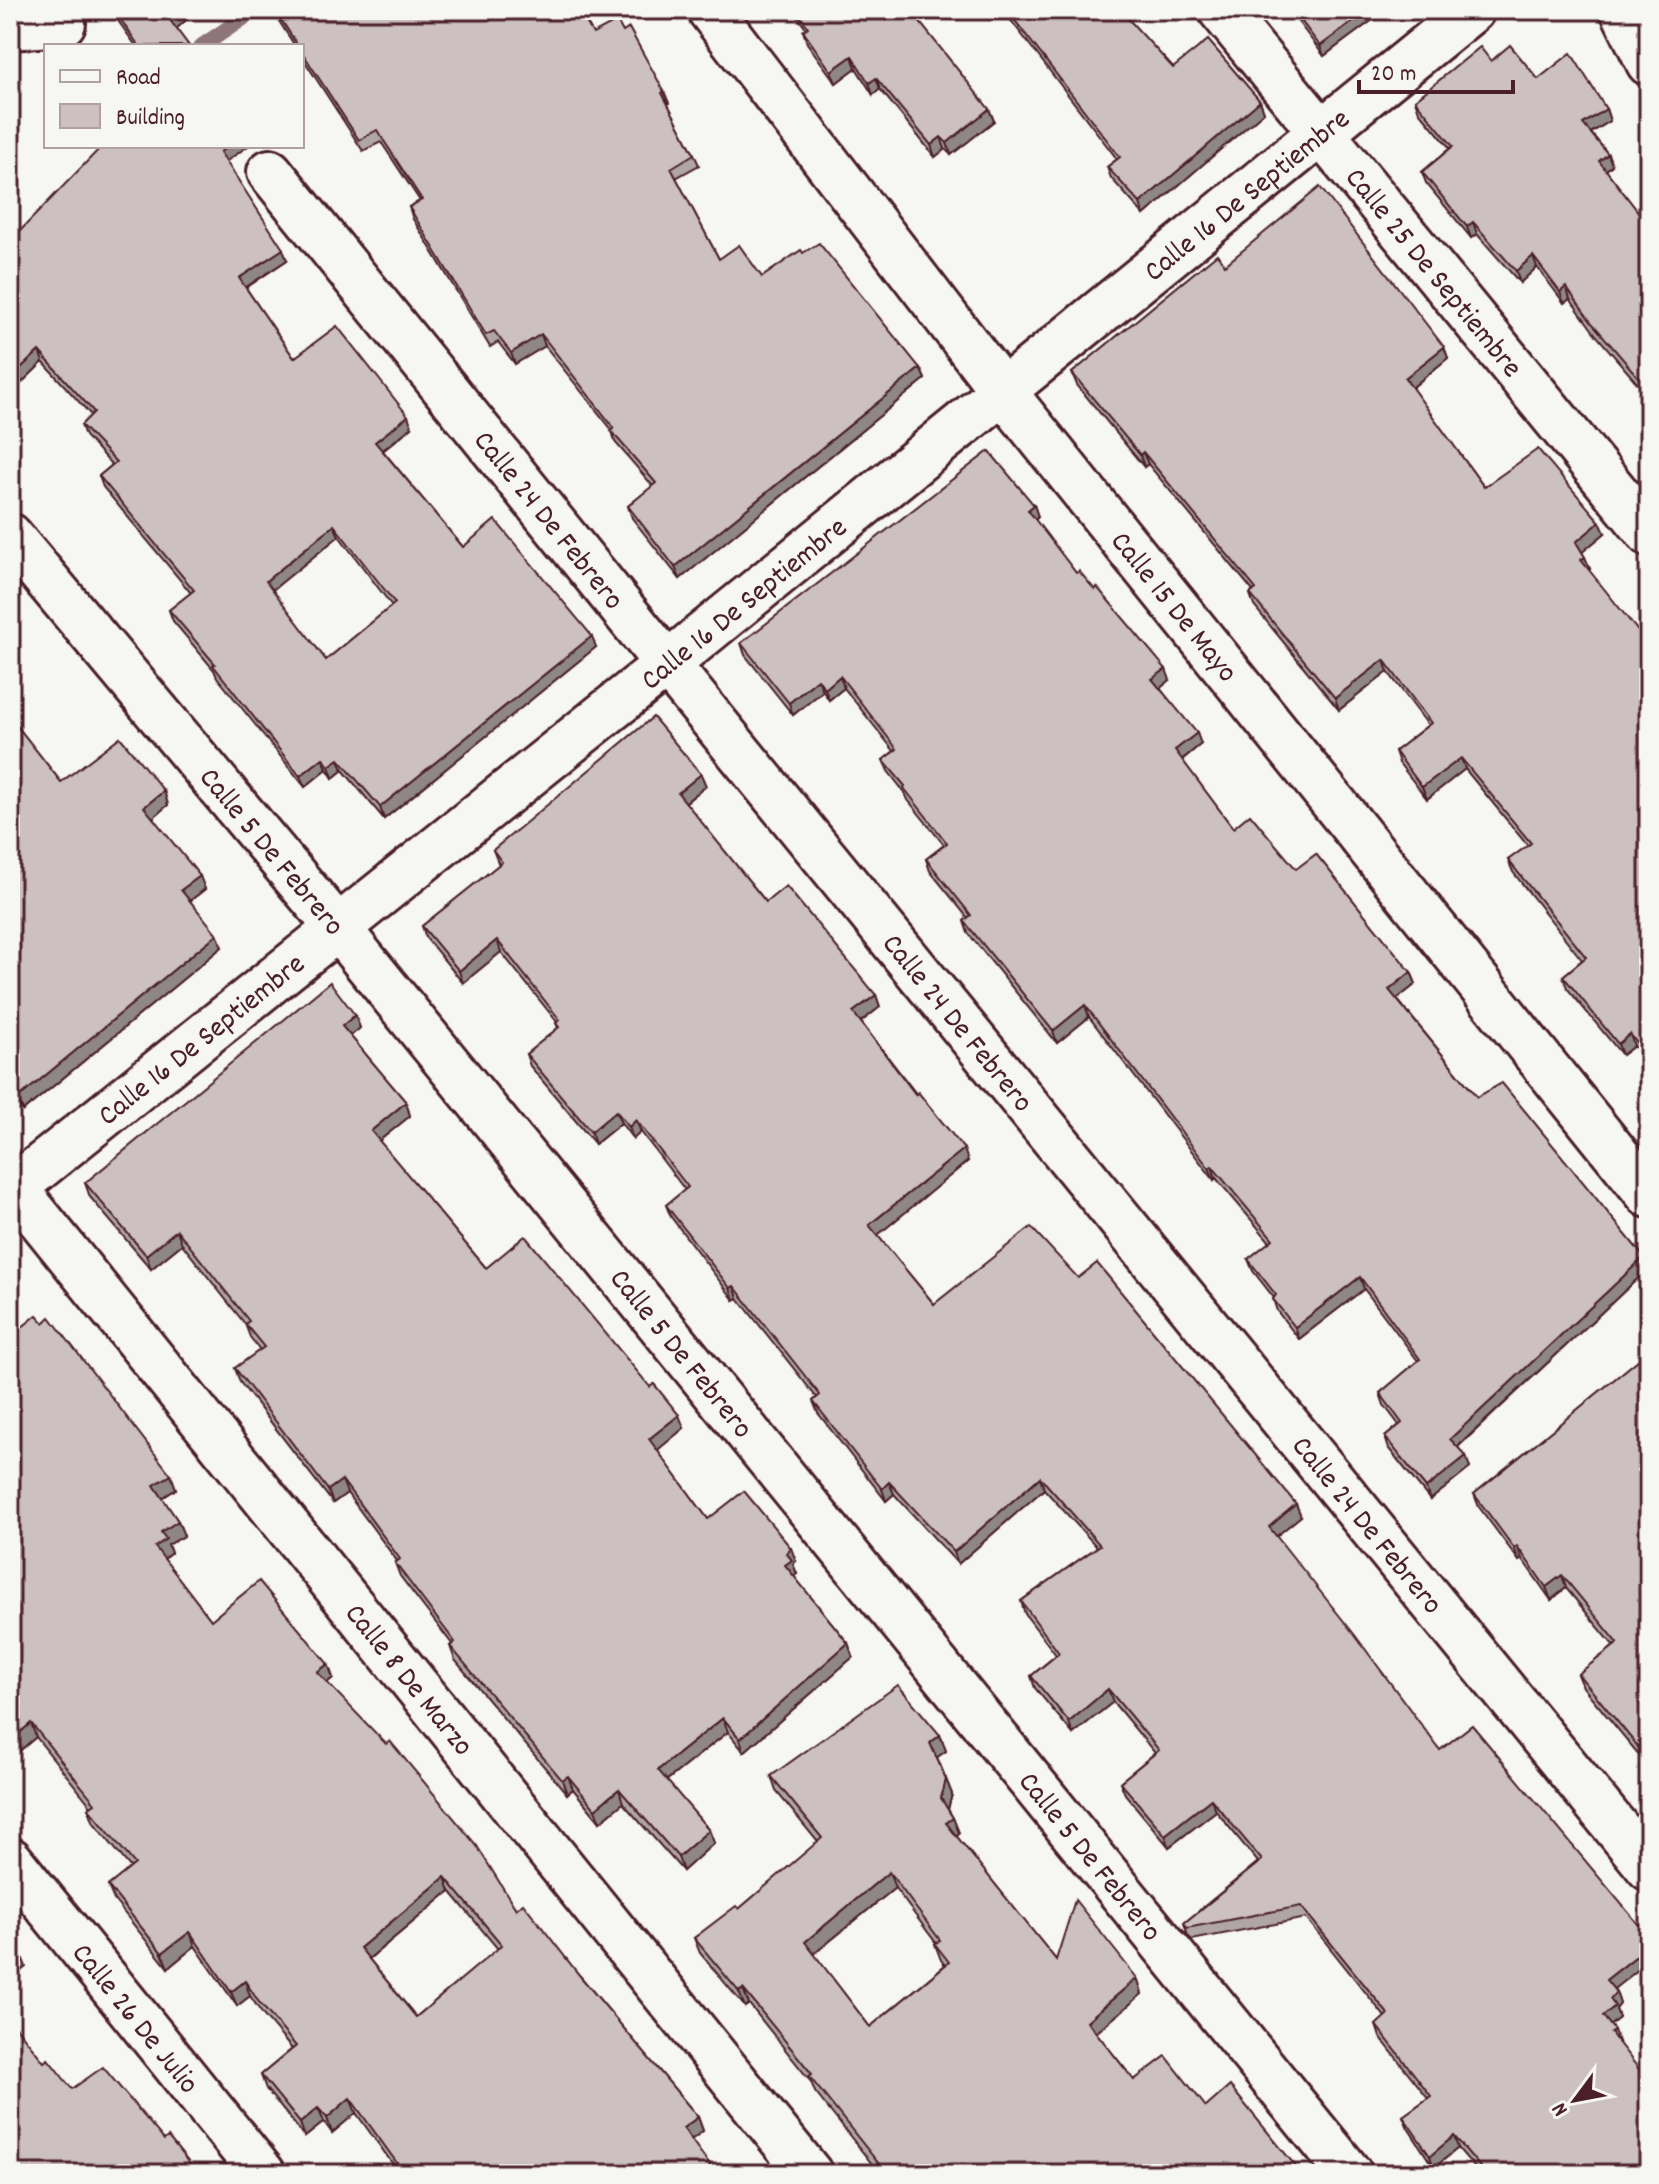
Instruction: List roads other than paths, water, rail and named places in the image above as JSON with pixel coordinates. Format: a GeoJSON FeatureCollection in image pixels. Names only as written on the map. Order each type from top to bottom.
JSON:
{"type":"FeatureCollection","features":[{"type":"Feature","properties":{"kind":"street","name":"Calle 15 De Mayo"},"geometry":{"type":"LineString","coordinates":[[710,10],[1002,390],[1649,1195]]}},
{"type":"Feature","properties":{"kind":"street","name":"Calle 25 De Septiembre"},"geometry":{"type":"LineString","coordinates":[[1221,10],[1649,533]]}},
{"type":"Feature","properties":{"kind":"street","name":"Calle 16 De Septiembre"},"geometry":{"type":"LineString","coordinates":[[12,1187],[667,664],[1472,10]]}},
{"type":"Feature","properties":{"kind":"street"},"geometry":{"type":"LineString","coordinates":[[1623,10],[1649,63]]}},
{"type":"Feature","properties":{"kind":"street"},"geometry":{"type":"LineString","coordinates":[[10,27],[63,23]]}},
{"type":"Feature","properties":{"kind":"street","name":"Calle 24 De Febrero"},"geometry":{"type":"LineString","coordinates":[[270,172],[1649,1868]]}},
{"type":"Feature","properties":{"kind":"street","name":"Calle 5 De Febrero"},"geometry":{"type":"LineString","coordinates":[[10,536],[337,927],[1350,2174]]}},
{"type":"Feature","properties":{"kind":"street","name":"Calle 8 De Marzo"},"geometry":{"type":"LineString","coordinates":[[12,1187],[810,2174]]}},
{"type":"Feature","properties":{"kind":"street","name":"Calle 26 De Julio"},"geometry":{"type":"LineString","coordinates":[[10,1860],[263,2174]]}},
{"type":"Feature","properties":{"kind":"waterway"},"geometry":{"type":"LineString","coordinates":[[205,44],[255,10]]}}]}
